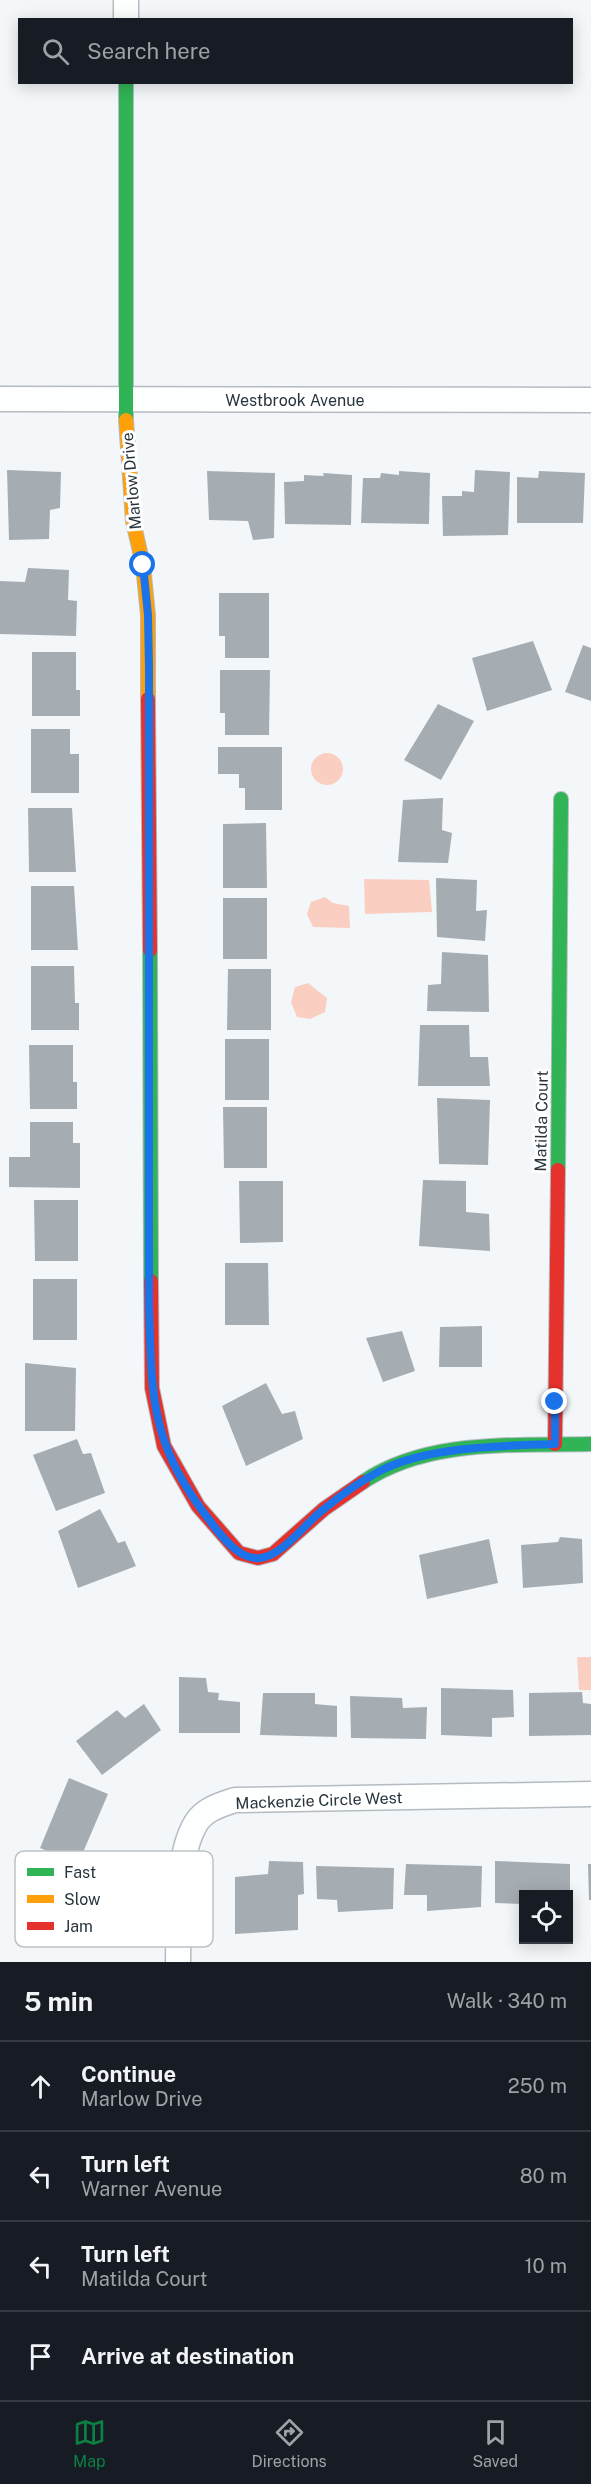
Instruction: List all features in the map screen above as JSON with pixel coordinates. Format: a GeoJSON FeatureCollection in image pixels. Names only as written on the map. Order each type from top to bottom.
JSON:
{"type":"FeatureCollection","features":[{"type":"Feature","properties":{"kind":"street"},"geometry":{"type":"LineString","coordinates":[[126,0],[126,18]]}},
{"type":"Feature","properties":{"kind":"street","name":"Marlow Drive"},"geometry":{"type":"LineString","coordinates":[[126,84],[128,478],[148,615],[152,1388],[164,1446],[198,1506],[239,1553],[258,1558],[273,1554],[324,1509],[381,1470],[426,1456],[474,1447],[555,1444]]}},
{"type":"Feature","properties":{"kind":"street","name":"Westbrook Avenue"},"geometry":{"type":"LineString","coordinates":[[0,399],[591,400]]}},
{"type":"Feature","properties":{"kind":"street","name":"Matilda Court"},"geometry":{"type":"LineString","coordinates":[[555,1444],[561,799]]}},
{"type":"Feature","properties":{"kind":"street"},"geometry":{"type":"LineString","coordinates":[[555,1444],[591,1444]]}},
{"type":"Feature","properties":{"kind":"street","name":"Mackenzie Circle West"},"geometry":{"type":"LineString","coordinates":[[188,1851],[196,1823],[212,1808],[235,1800],[591,1794]]}},
{"type":"Feature","properties":{"kind":"street","name":"Mackenzie Circle West"},"geometry":{"type":"LineString","coordinates":[[178,1962],[179,1947]]}},
{"type":"Feature","properties":{"kind":"shaded area"},"geometry":{"type":"Polygon","coordinates":[[[327,753],[338,758],[343,769],[338,780],[327,785],[316,780],[311,769],[316,758],[327,753]]]}},
{"type":"Feature","properties":{"kind":"shaded area"},"geometry":{"type":"Polygon","coordinates":[[[364,879],[429,880],[432,912],[365,914],[364,879]]]}},
{"type":"Feature","properties":{"kind":"shaded area"},"geometry":{"type":"Polygon","coordinates":[[[325,897],[333,903],[349,906],[350,928],[313,927],[307,914],[311,902],[325,897]]]}},
{"type":"Feature","properties":{"kind":"shaded area"},"geometry":{"type":"Polygon","coordinates":[[[308,983],[327,998],[325,1012],[310,1019],[297,1017],[291,1002],[295,987],[308,983]]]}},
{"type":"Feature","properties":{"kind":"shaded area"},"geometry":{"type":"Polygon","coordinates":[[[577,1657],[591,1657],[591,1690],[579,1690],[577,1657]]]}},
{"type":"Feature","properties":{"kind":"building"},"geometry":{"type":"Polygon","coordinates":[[[7,470],[61,472],[60,508],[50,510],[49,539],[9,540],[7,470]]]}},
{"type":"Feature","properties":{"kind":"building"},"geometry":{"type":"Polygon","coordinates":[[[475,470],[510,472],[508,535],[443,536],[442,496],[462,496],[462,491],[474,492],[475,470]]]}},
{"type":"Feature","properties":{"kind":"building"},"geometry":{"type":"Polygon","coordinates":[[[207,471],[275,473],[274,538],[253,540],[248,521],[209,520],[207,471]]]}},
{"type":"Feature","properties":{"kind":"building"},"geometry":{"type":"Polygon","coordinates":[[[399,471],[430,473],[429,524],[361,523],[363,478],[380,478],[381,473],[399,475],[399,471]]]}},
{"type":"Feature","properties":{"kind":"building"},"geometry":{"type":"Polygon","coordinates":[[[539,471],[585,473],[583,523],[517,523],[517,477],[538,478],[539,471]]]}},
{"type":"Feature","properties":{"kind":"building"},"geometry":{"type":"Polygon","coordinates":[[[323,473],[352,475],[351,525],[285,524],[284,482],[304,481],[304,475],[324,476],[323,473]]]}},
{"type":"Feature","properties":{"kind":"building"},"geometry":{"type":"Polygon","coordinates":[[[28,568],[69,570],[68,600],[77,601],[76,636],[0,634],[0,581],[25,582],[28,568]]]}},
{"type":"Feature","properties":{"kind":"building"},"geometry":{"type":"Polygon","coordinates":[[[219,593],[269,593],[269,658],[225,658],[225,636],[219,636],[219,593]]]}},
{"type":"Feature","properties":{"kind":"building"},"geometry":{"type":"Polygon","coordinates":[[[533,641],[552,690],[487,711],[472,658],[533,641]]]}},
{"type":"Feature","properties":{"kind":"building"},"geometry":{"type":"Polygon","coordinates":[[[583,645],[591,648],[591,701],[565,692],[583,645]]]}},
{"type":"Feature","properties":{"kind":"building"},"geometry":{"type":"Polygon","coordinates":[[[32,652],[76,652],[76,690],[80,690],[80,716],[32,716],[32,652]]]}},
{"type":"Feature","properties":{"kind":"building"},"geometry":{"type":"Polygon","coordinates":[[[220,670],[270,670],[269,735],[225,735],[225,713],[220,713],[220,670]]]}},
{"type":"Feature","properties":{"kind":"building"},"geometry":{"type":"Polygon","coordinates":[[[438,704],[474,721],[441,780],[404,760],[438,704]]]}},
{"type":"Feature","properties":{"kind":"building"},"geometry":{"type":"Polygon","coordinates":[[[31,729],[70,729],[70,754],[79,754],[79,793],[31,793],[31,729]]]}},
{"type":"Feature","properties":{"kind":"building"},"geometry":{"type":"Polygon","coordinates":[[[218,747],[282,747],[282,810],[245,810],[245,788],[239,788],[239,774],[218,774],[218,747]]]}},
{"type":"Feature","properties":{"kind":"building"},"geometry":{"type":"Polygon","coordinates":[[[443,798],[442,830],[452,833],[448,863],[398,862],[403,800],[443,798]]]}},
{"type":"Feature","properties":{"kind":"building"},"geometry":{"type":"Polygon","coordinates":[[[28,808],[72,808],[76,872],[29,872],[28,808]]]}},
{"type":"Feature","properties":{"kind":"building"},"geometry":{"type":"Polygon","coordinates":[[[266,823],[267,888],[223,888],[223,824],[266,823]]]}},
{"type":"Feature","properties":{"kind":"building"},"geometry":{"type":"Polygon","coordinates":[[[436,878],[477,880],[476,911],[487,910],[485,941],[437,937],[436,878]]]}},
{"type":"Feature","properties":{"kind":"building"},"geometry":{"type":"Polygon","coordinates":[[[31,886],[74,886],[78,950],[31,950],[31,886]]]}},
{"type":"Feature","properties":{"kind":"building"},"geometry":{"type":"Polygon","coordinates":[[[223,898],[267,898],[267,959],[223,959],[223,898]]]}},
{"type":"Feature","properties":{"kind":"building"},"geometry":{"type":"Polygon","coordinates":[[[442,952],[488,955],[489,1012],[427,1011],[428,985],[441,984],[442,952]]]}},
{"type":"Feature","properties":{"kind":"building"},"geometry":{"type":"Polygon","coordinates":[[[31,966],[74,966],[75,1003],[79,1003],[79,1030],[31,1030],[31,966]]]}},
{"type":"Feature","properties":{"kind":"building"},"geometry":{"type":"Polygon","coordinates":[[[228,969],[271,969],[271,1030],[227,1030],[228,969]]]}},
{"type":"Feature","properties":{"kind":"building"},"geometry":{"type":"Polygon","coordinates":[[[420,1025],[469,1025],[470,1057],[488,1057],[490,1086],[418,1086],[420,1025]]]}},
{"type":"Feature","properties":{"kind":"building"},"geometry":{"type":"Polygon","coordinates":[[[225,1039],[269,1039],[269,1100],[225,1100],[225,1039]]]}},
{"type":"Feature","properties":{"kind":"building"},"geometry":{"type":"Polygon","coordinates":[[[29,1045],[73,1045],[73,1082],[77,1082],[77,1109],[30,1109],[29,1045]]]}},
{"type":"Feature","properties":{"kind":"building"},"geometry":{"type":"Polygon","coordinates":[[[437,1098],[490,1100],[488,1165],[439,1164],[437,1098]]]}},
{"type":"Feature","properties":{"kind":"building"},"geometry":{"type":"Polygon","coordinates":[[[223,1107],[267,1107],[267,1168],[224,1168],[223,1107]]]}},
{"type":"Feature","properties":{"kind":"building"},"geometry":{"type":"Polygon","coordinates":[[[30,1122],[73,1122],[73,1143],[80,1143],[80,1188],[9,1187],[9,1157],[30,1157],[30,1122]]]}},
{"type":"Feature","properties":{"kind":"building"},"geometry":{"type":"Polygon","coordinates":[[[423,1180],[466,1181],[466,1212],[489,1214],[490,1251],[419,1246],[423,1180]]]}},
{"type":"Feature","properties":{"kind":"building"},"geometry":{"type":"Polygon","coordinates":[[[239,1181],[283,1181],[283,1242],[240,1243],[239,1181]]]}},
{"type":"Feature","properties":{"kind":"building"},"geometry":{"type":"Polygon","coordinates":[[[34,1200],[78,1200],[78,1261],[35,1261],[34,1200]]]}},
{"type":"Feature","properties":{"kind":"building"},"geometry":{"type":"Polygon","coordinates":[[[225,1263],[268,1263],[269,1325],[225,1325],[225,1263]]]}},
{"type":"Feature","properties":{"kind":"building"},"geometry":{"type":"Polygon","coordinates":[[[33,1279],[77,1279],[77,1340],[33,1340],[33,1279]]]}},
{"type":"Feature","properties":{"kind":"building"},"geometry":{"type":"Polygon","coordinates":[[[482,1326],[482,1367],[439,1367],[440,1327],[482,1326]]]}},
{"type":"Feature","properties":{"kind":"building"},"geometry":{"type":"Polygon","coordinates":[[[402,1331],[415,1371],[383,1382],[366,1338],[402,1331]]]}},
{"type":"Feature","properties":{"kind":"building"},"geometry":{"type":"Polygon","coordinates":[[[25,1363],[76,1368],[75,1431],[25,1431],[25,1363]]]}},
{"type":"Feature","properties":{"kind":"building"},"geometry":{"type":"Polygon","coordinates":[[[266,1383],[282,1414],[295,1411],[303,1439],[246,1466],[222,1406],[266,1383]]]}},
{"type":"Feature","properties":{"kind":"building"},"geometry":{"type":"Polygon","coordinates":[[[77,1439],[83,1454],[91,1453],[105,1493],[56,1511],[33,1455],[77,1439]]]}},
{"type":"Feature","properties":{"kind":"building"},"geometry":{"type":"Polygon","coordinates":[[[100,1509],[118,1543],[125,1541],[136,1566],[78,1588],[58,1531],[100,1509]]]}},
{"type":"Feature","properties":{"kind":"building"},"geometry":{"type":"Polygon","coordinates":[[[560,1537],[582,1539],[583,1583],[523,1588],[521,1545],[558,1542],[560,1537]]]}},
{"type":"Feature","properties":{"kind":"building"},"geometry":{"type":"Polygon","coordinates":[[[489,1539],[498,1583],[427,1599],[419,1555],[489,1539]]]}},
{"type":"Feature","properties":{"kind":"building"},"geometry":{"type":"Polygon","coordinates":[[[179,1677],[206,1678],[208,1692],[219,1693],[218,1700],[240,1702],[240,1733],[179,1733],[179,1677]]]}},
{"type":"Feature","properties":{"kind":"building"},"geometry":{"type":"Polygon","coordinates":[[[441,1688],[513,1690],[514,1717],[492,1718],[492,1737],[441,1735],[441,1688]]]}},
{"type":"Feature","properties":{"kind":"building"},"geometry":{"type":"Polygon","coordinates":[[[582,1692],[583,1703],[591,1704],[591,1735],[529,1736],[529,1693],[582,1692]]]}},
{"type":"Feature","properties":{"kind":"building"},"geometry":{"type":"Polygon","coordinates":[[[263,1693],[315,1693],[315,1704],[337,1706],[337,1737],[260,1735],[263,1693]]]}},
{"type":"Feature","properties":{"kind":"building"},"geometry":{"type":"Polygon","coordinates":[[[350,1696],[402,1698],[403,1708],[427,1707],[426,1739],[351,1738],[350,1696]]]}},
{"type":"Feature","properties":{"kind":"building"},"geometry":{"type":"Polygon","coordinates":[[[144,1704],[161,1730],[102,1775],[76,1741],[117,1710],[125,1718],[144,1704]]]}},
{"type":"Feature","properties":{"kind":"building"},"geometry":{"type":"Polygon","coordinates":[[[69,1778],[108,1794],[84,1851],[47,1851],[40,1848],[69,1778]]]}},
{"type":"Feature","properties":{"kind":"building"},"geometry":{"type":"Polygon","coordinates":[[[269,1861],[303,1862],[304,1894],[298,1895],[298,1930],[235,1934],[235,1877],[268,1874],[269,1861]]]}},
{"type":"Feature","properties":{"kind":"building"},"geometry":{"type":"Polygon","coordinates":[[[495,1861],[570,1864],[570,1890],[519,1890],[519,1904],[495,1903],[495,1861]]]}},
{"type":"Feature","properties":{"kind":"building"},"geometry":{"type":"Polygon","coordinates":[[[406,1864],[482,1866],[481,1907],[427,1911],[427,1895],[404,1895],[406,1864]]]}},
{"type":"Feature","properties":{"kind":"building"},"geometry":{"type":"Polygon","coordinates":[[[588,1864],[591,1864],[591,1900],[589,1900],[588,1864]]]}},
{"type":"Feature","properties":{"kind":"building"},"geometry":{"type":"Polygon","coordinates":[[[316,1866],[394,1868],[393,1909],[338,1912],[337,1900],[317,1899],[316,1866]]]}},
{"type":"Feature","properties":{"kind":"traffic: fast"},"geometry":{"type":"LineString","coordinates":[[126,84],[126,420]]}},
{"type":"Feature","properties":{"kind":"traffic: fast"},"geometry":{"type":"LineString","coordinates":[[558,1170],[561,799]]}},
{"type":"Feature","properties":{"kind":"traffic: fast"},"geometry":{"type":"LineString","coordinates":[[150,950],[151,1281]]}},
{"type":"Feature","properties":{"kind":"traffic: fast"},"geometry":{"type":"LineString","coordinates":[[363,1482],[388,1468],[444,1451],[503,1445],[591,1444]]}},
{"type":"Feature","properties":{"kind":"traffic: slow"},"geometry":{"type":"LineString","coordinates":[[126,420],[133,521],[143,565],[148,615],[148,699]]}},
{"type":"Feature","properties":{"kind":"traffic: jam"},"geometry":{"type":"LineString","coordinates":[[148,699],[150,950]]}},
{"type":"Feature","properties":{"kind":"traffic: jam"},"geometry":{"type":"LineString","coordinates":[[555,1444],[558,1170]]}},
{"type":"Feature","properties":{"kind":"traffic: jam"},"geometry":{"type":"LineString","coordinates":[[151,1281],[152,1388],[164,1446],[198,1506],[239,1553],[258,1558],[273,1554],[324,1509],[363,1482]]}},
{"type":"Feature","properties":{"kind":"route"},"geometry":{"type":"LineString","coordinates":[[143,565],[148,615],[149,668],[149,1304],[152,1388],[156,1419],[164,1446],[198,1506],[218,1532],[239,1553],[258,1558],[273,1554],[324,1509],[381,1470],[426,1456],[474,1447],[555,1444],[555,1402]]}}]}
